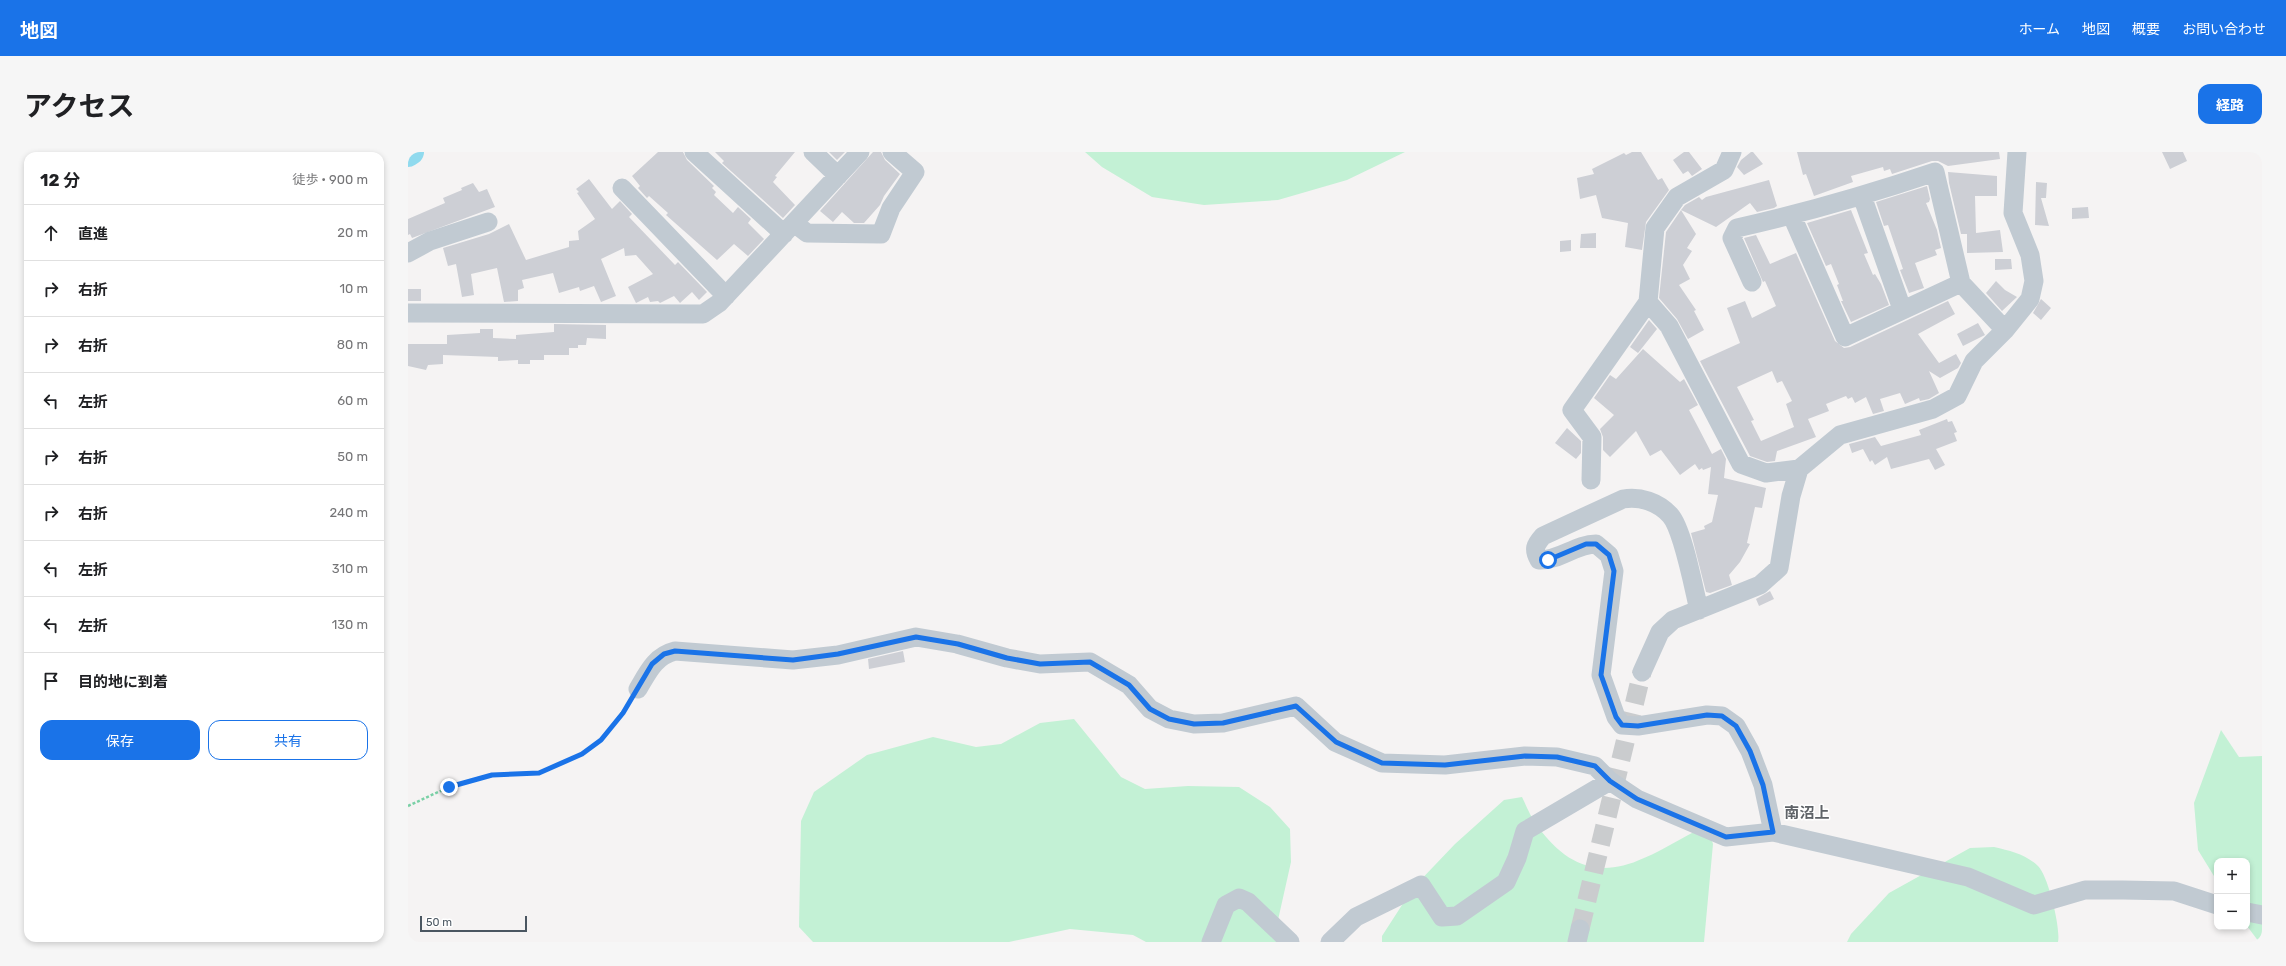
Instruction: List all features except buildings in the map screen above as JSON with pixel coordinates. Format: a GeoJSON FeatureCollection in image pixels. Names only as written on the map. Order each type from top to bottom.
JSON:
{"type":"FeatureCollection","features":[{"type":"Feature","properties":{"kind":"street"},"geometry":{"type":"LineString","coordinates":[[694,152],[789,228],[807,233],[881,234],[891,208],[915,172],[892,152]]}},
{"type":"Feature","properties":{"kind":"street"},"geometry":{"type":"LineString","coordinates":[[813,152],[838,176]]}},
{"type":"Feature","properties":{"kind":"street"},"geometry":{"type":"LineString","coordinates":[[408,313],[703,314],[712,309],[726,296],[860,152]]}},
{"type":"Feature","properties":{"kind":"street"},"geometry":{"type":"LineString","coordinates":[[1591,480],[1592,437],[1572,410],[1648,302],[1655,228],[1677,197],[1724,170],[1732,152]]}},
{"type":"Feature","properties":{"kind":"street"},"geometry":{"type":"LineString","coordinates":[[1642,672],[1660,632],[1673,620],[1760,585],[1779,568],[1791,496],[1799,470],[1840,435],[1933,409],[1956,396],[1974,361],[2005,330],[2030,299],[2034,282],[2030,255],[2013,213],[2017,152]]}},
{"type":"Feature","properties":{"kind":"street"},"geometry":{"type":"LineString","coordinates":[[1752,282],[1732,238],[1737,228],[1792,216],[1862,196],[1936,172],[1961,283],[2005,330]]}},
{"type":"Feature","properties":{"kind":"street"},"geometry":{"type":"LineString","coordinates":[[622,188],[726,296]]}},
{"type":"Feature","properties":{"kind":"street"},"geometry":{"type":"LineString","coordinates":[[1862,196],[1902,309]]}},
{"type":"Feature","properties":{"kind":"street"},"geometry":{"type":"LineString","coordinates":[[1792,216],[1845,336],[1961,283]]}},
{"type":"Feature","properties":{"kind":"street"},"geometry":{"type":"LineString","coordinates":[[408,253],[430,241],[488,222]]}},
{"type":"Feature","properties":{"kind":"street"},"geometry":{"type":"LineString","coordinates":[[1648,302],[1670,326],[1741,464],[1766,474],[1799,470]]}},
{"type":"Feature","properties":{"kind":"street"},"geometry":{"type":"LineString","coordinates":[[1699,610],[1682,541],[1671,516],[1654,503],[1636,497],[1623,498],[1543,536],[1536,544],[1535,551],[1539,560],[1548,560],[1586,544],[1596,544],[1609,555],[1614,571],[1601,675],[1616,717],[1622,725],[1638,726],[1707,715],[1722,716],[1736,726],[1750,751],[1763,785],[1773,832]]}},
{"type":"Feature","properties":{"kind":"street"},"geometry":{"type":"LineString","coordinates":[[638,689],[652,664],[664,654],[675,651],[793,660],[838,654],[916,637],[958,644],[1007,658],[1040,664],[1090,662],[1129,685],[1150,709],[1169,719],[1194,724],[1223,723],[1296,706],[1336,742],[1382,763],[1445,765],[1525,756],[1557,757],[1595,766],[1610,781],[1637,799],[1726,837],[1773,832],[1968,877],[2034,905],[2085,890],[2174,891],[2214,904]]}},
{"type":"Feature","properties":{"kind":"street"},"geometry":{"type":"LineString","coordinates":[[1330,942],[1356,917],[1421,886],[1442,917],[1456,916],[1506,882],[1517,858],[1525,832],[1610,781]]}},
{"type":"Feature","properties":{"kind":"street"},"geometry":{"type":"LineString","coordinates":[[1211,942],[1226,905],[1239,898],[1248,902],[1290,942]]}},
{"type":"Feature","properties":{"kind":"street"},"geometry":{"type":"LineString","coordinates":[[2250,913],[2262,915]]}},
{"type":"Feature","properties":{"kind":"path"},"geometry":{"type":"LineString","coordinates":[[408,806],[449,787],[492,775],[539,773],[582,754],[601,740],[623,713],[638,689]]}},
{"type":"Feature","properties":{"kind":"green space"},"geometry":{"type":"Polygon","coordinates":[[[1085,152],[1405,152],[1347,180],[1278,200],[1204,205],[1152,197],[1102,167],[1085,152]]]}},
{"type":"Feature","properties":{"kind":"green space"},"geometry":{"type":"Polygon","coordinates":[[[1074,719],[1121,777],[1145,789],[1188,786],[1239,787],[1270,807],[1290,829],[1291,862],[1278,920],[1280,942],[1146,942],[1133,935],[1070,929],[1009,942],[813,942],[799,927],[801,821],[814,792],[867,755],[933,737],[976,747],[1001,744],[1040,723],[1074,719]]]}},
{"type":"Feature","properties":{"kind":"green space"},"geometry":{"type":"Polygon","coordinates":[[[2221,730],[2239,757],[2262,756],[2262,942],[2259,942],[2250,930],[2250,858],[2214,858],[2214,876],[2198,850],[2194,803],[2221,730]]]}},
{"type":"Feature","properties":{"kind":"green space"},"geometry":{"type":"Polygon","coordinates":[[[1522,797],[1536,824],[1560,851],[1585,865],[1598,868],[1613,868],[1628,864],[1652,854],[1707,826],[1713,844],[1704,942],[1382,942],[1382,936],[1413,888],[1455,844],[1504,800],[1522,797]]]}},
{"type":"Feature","properties":{"kind":"green space"},"geometry":{"type":"Polygon","coordinates":[[[1994,847],[2023,856],[2033,862],[2042,871],[2050,891],[2056,915],[2058,942],[1847,942],[1851,934],[1889,893],[1970,848],[1994,847]]]}},
{"type":"Feature","properties":{"kind":"tunnel"},"geometry":{"type":"LineString","coordinates":[[1580,929],[1642,672]]}},
{"type":"Feature","properties":{"kind":"district","name":"南沼上"},"geometry":{"type":"Point","coordinates":[1807,813]}},
{"type":"Feature","properties":{"kind":"route"},"geometry":{"type":"LineString","coordinates":[[449,787],[492,775],[539,773],[582,754],[601,740],[623,713],[652,664],[664,654],[675,651],[793,660],[838,654],[892,641],[916,637],[958,644],[1007,658],[1040,664],[1090,662],[1129,685],[1150,709],[1169,719],[1194,724],[1223,723],[1296,706],[1336,742],[1382,763],[1445,765],[1525,756],[1557,757],[1595,766],[1610,781],[1637,799],[1726,837],[1773,832],[1763,785],[1750,751],[1736,726],[1722,716],[1707,715],[1638,726],[1622,725],[1616,717],[1601,675],[1614,571],[1609,555],[1596,544],[1586,544],[1548,560]]}}]}
